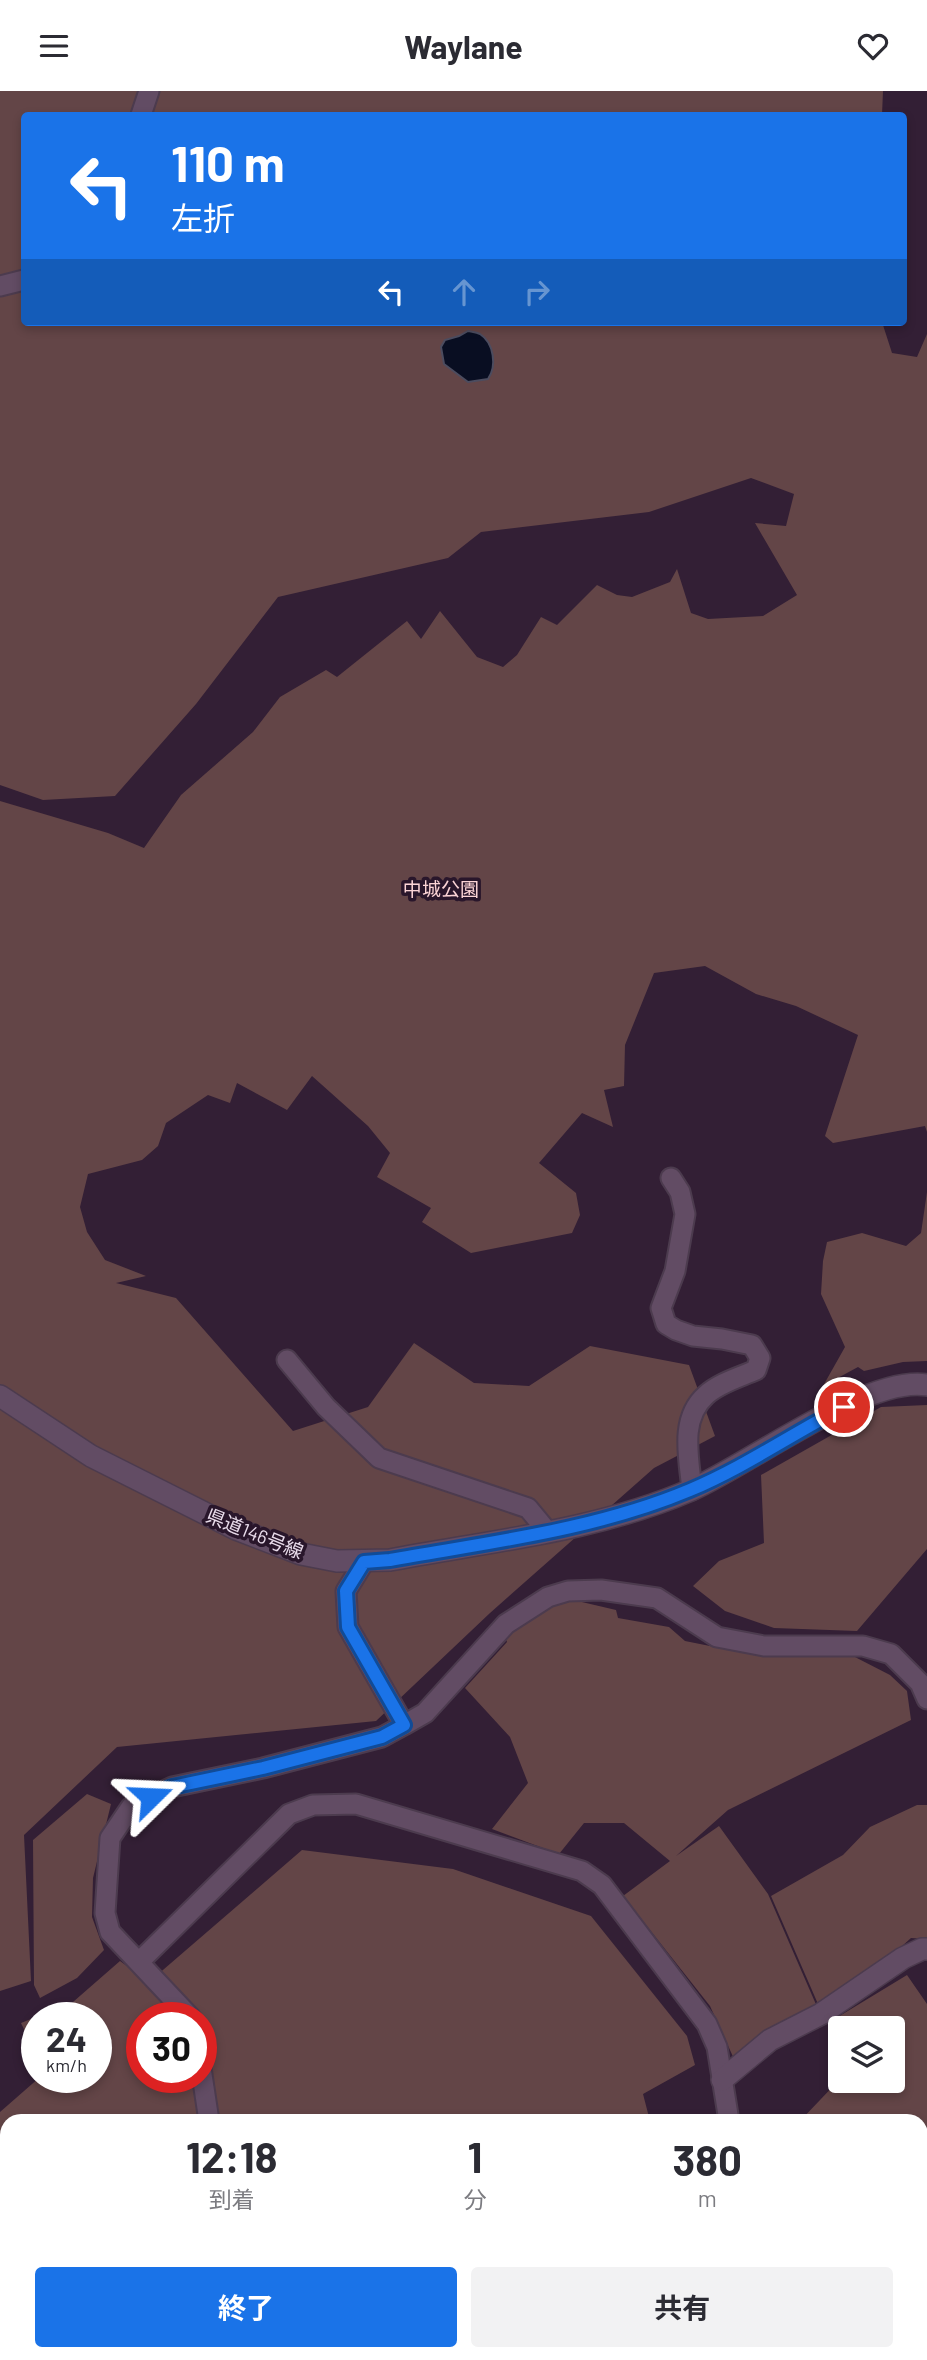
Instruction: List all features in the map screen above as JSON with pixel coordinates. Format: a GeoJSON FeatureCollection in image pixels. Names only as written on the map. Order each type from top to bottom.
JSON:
{"type":"FeatureCollection","features":[{"type":"Feature","properties":{"kind":"main road","name":"県道146号線"},"geometry":{"type":"LineString","coordinates":[[0,1396],[91,1456],[236,1529],[301,1554],[337,1561],[364,1562],[390,1560],[598,1521],[644,1507],[692,1490],[859,1399],[893,1387],[927,1385]]}},
{"type":"Feature","properties":{"kind":"main road"},"geometry":{"type":"LineString","coordinates":[[722,2080],[770,2040],[821,2014],[903,1958],[927,1949]]}},
{"type":"Feature","properties":{"kind":"street"},"geometry":{"type":"LineString","coordinates":[[142,112],[149,91]]}},
{"type":"Feature","properties":{"kind":"street"},"geometry":{"type":"LineString","coordinates":[[0,286],[21,281]]}},
{"type":"Feature","properties":{"kind":"street"},"geometry":{"type":"LineString","coordinates":[[671,1178],[680,1192],[685,1214],[675,1271],[661,1308],[666,1324],[693,1336],[752,1345],[760,1358],[756,1370],[716,1388],[705,1396],[693,1413],[686,1430],[692,1490]]}},
{"type":"Feature","properties":{"kind":"street"},"geometry":{"type":"LineString","coordinates":[[287,1360],[326,1407],[379,1458],[528,1508],[547,1531]]}},
{"type":"Feature","properties":{"kind":"street"},"geometry":{"type":"LineString","coordinates":[[364,1562],[346,1591],[348,1627],[404,1725]]}},
{"type":"Feature","properties":{"kind":"street"},"geometry":{"type":"LineString","coordinates":[[177,2002],[110,1932],[105,1913],[110,1838],[131,1807],[172,1787],[263,1768],[382,1737],[425,1713],[506,1624],[548,1597],[568,1591],[601,1590],[657,1598],[716,1637],[764,1646],[863,1646],[891,1654],[920,1683],[927,1699]]}},
{"type":"Feature","properties":{"kind":"street"},"geometry":{"type":"LineString","coordinates":[[140,1961],[289,1814],[313,1805],[356,1804],[582,1871],[602,1885],[707,2024],[717,2047],[728,2114]]}},
{"type":"Feature","properties":{"kind":"street"},"geometry":{"type":"LineString","coordinates":[[205,2093],[208,2114]]}},
{"type":"Feature","properties":{"kind":"green space","name":"中城公園"},"geometry":{"type":"Polygon","coordinates":[[[0,91],[883,91],[882,112],[21,112],[21,326],[883,326],[892,353],[917,357],[927,334],[927,1132],[925,1126],[833,1143],[825,1136],[858,1035],[796,1006],[756,994],[705,966],[654,973],[625,1045],[624,1086],[604,1090],[613,1127],[582,1113],[539,1163],[576,1193],[580,1215],[572,1233],[471,1253],[422,1222],[431,1208],[377,1177],[390,1153],[368,1126],[312,1076],[287,1110],[237,1083],[230,1103],[208,1095],[166,1123],[158,1146],[142,1160],[88,1174],[80,1207],[87,1232],[105,1260],[146,1276],[116,1283],[176,1298],[293,1431],[368,1407],[414,1343],[474,1383],[529,1386],[590,1346],[689,1365],[715,1436],[654,1468],[490,1613],[376,1721],[117,1747],[24,1835],[31,1981],[0,1991],[0,801],[108,833],[144,848],[181,795],[253,732],[280,697],[326,670],[337,677],[407,621],[421,639],[440,611],[477,657],[503,667],[517,655],[541,617],[557,625],[597,585],[617,595],[632,597],[670,582],[677,569],[691,613],[708,619],[763,616],[797,595],[755,523],[786,526],[794,494],[751,478],[649,512],[481,532],[448,558],[278,597],[196,704],[115,796],[43,800],[0,785],[0,91]]]}},
{"type":"Feature","properties":{"kind":"green space"},"geometry":{"type":"Polygon","coordinates":[[[927,1192],[927,1361],[903,1362],[864,1371],[858,1367],[823,1386],[845,1347],[821,1294],[827,1242],[862,1233],[906,1246],[921,1233],[927,1192]]]}},
{"type":"Feature","properties":{"kind":"green space"},"geometry":{"type":"Polygon","coordinates":[[[927,1405],[927,1549],[857,1631],[774,1628],[725,1611],[693,1586],[719,1561],[764,1543],[761,1475],[881,1407],[927,1405]]]}},
{"type":"Feature","properties":{"kind":"green space"},"geometry":{"type":"Polygon","coordinates":[[[569,1599],[616,1610],[618,1618],[669,1627],[685,1641],[755,1655],[853,1656],[890,1675],[907,1691],[911,1720],[728,1810],[676,1856],[719,1826],[768,1894],[818,2009],[735,2061],[710,2006],[623,1896],[670,1861],[624,1823],[584,1823],[559,1854],[492,1829],[528,1783],[510,1737],[465,1688],[507,1642],[505,1637],[548,1602],[569,1599]]]}},
{"type":"Feature","properties":{"kind":"green space"},"geometry":{"type":"Polygon","coordinates":[[[87,1794],[111,1804],[93,1878],[92,1917],[104,1950],[77,1978],[40,1998],[34,1985],[33,1840],[87,1794]]]}},
{"type":"Feature","properties":{"kind":"green space"},"geometry":{"type":"Polygon","coordinates":[[[917,1805],[927,1805],[927,1939],[911,1938],[890,1957],[818,2004],[771,1896],[843,1855],[870,1827],[917,1805]]]}},
{"type":"Feature","properties":{"kind":"green space"},"geometry":{"type":"Polygon","coordinates":[[[302,1850],[453,1869],[591,1916],[687,2036],[695,2065],[643,2094],[648,2114],[0,2114],[22,2093],[112,2093],[112,2002],[73,2002],[120,1961],[149,1982],[302,1850]]]}},
{"type":"Feature","properties":{"kind":"green space"},"geometry":{"type":"Polygon","coordinates":[[[907,1975],[927,2004],[927,2114],[807,2114],[828,2092],[905,2093],[905,2016],[840,2016],[907,1975]]]}},
{"type":"Feature","properties":{"kind":"water"},"geometry":{"type":"Polygon","coordinates":[[[468,331],[480,334],[491,349],[493,368],[488,379],[468,382],[444,364],[441,347],[445,340],[468,331]]]}},
{"type":"Feature","properties":{"kind":"route"},"geometry":{"type":"LineString","coordinates":[[151,1797],[172,1787],[263,1768],[382,1737],[404,1725],[348,1627],[346,1591],[364,1562],[390,1560],[586,1524],[644,1507],[692,1490],[844,1407]]}}]}
